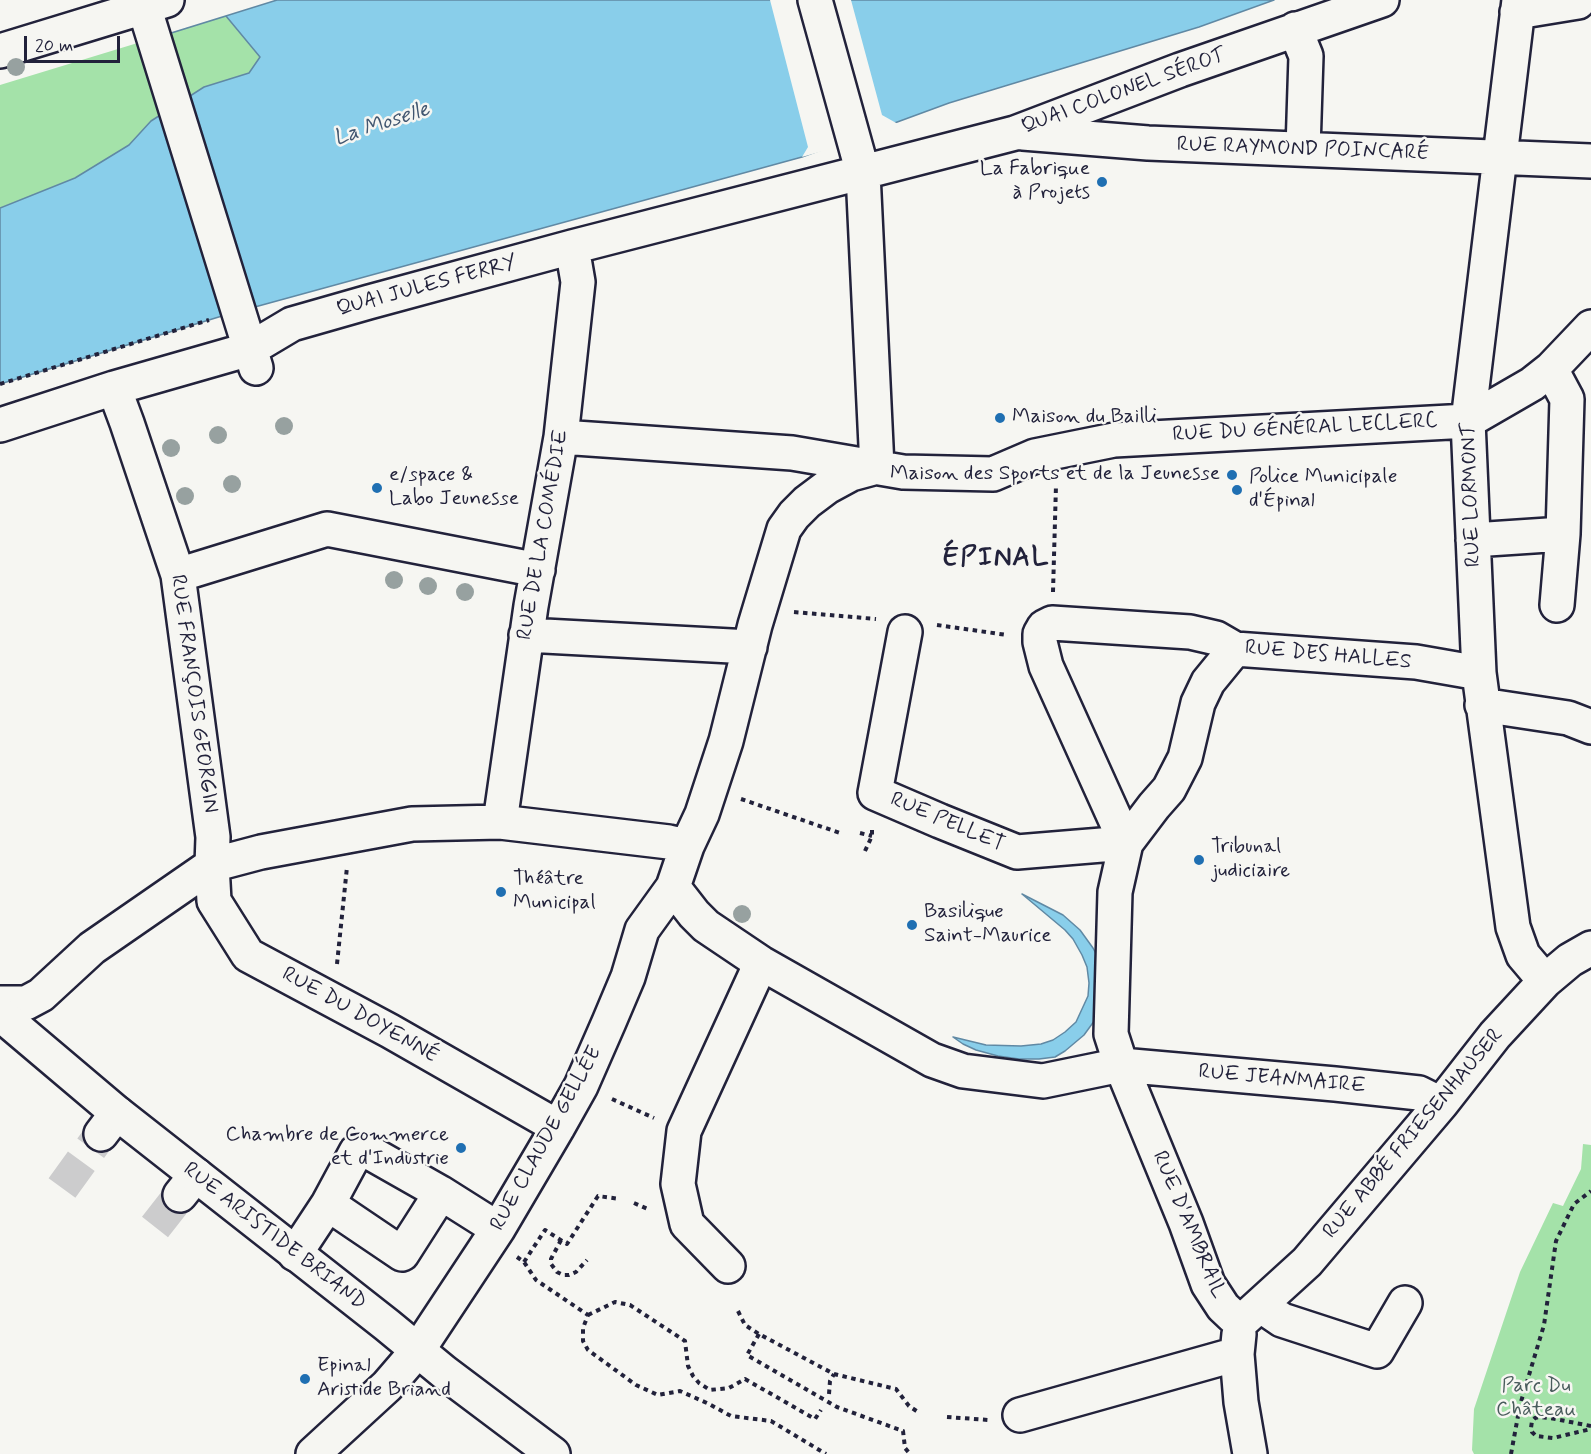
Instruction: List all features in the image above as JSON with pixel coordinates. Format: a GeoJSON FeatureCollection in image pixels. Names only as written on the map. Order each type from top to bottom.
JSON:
{"type":"FeatureCollection","features":[{"type":"Feature","properties":{"kind":"street"},"geometry":{"type":"LineString","coordinates":[[815,0],[863,173],[877,467]]}},
{"type":"Feature","properties":{"kind":"street","name":"QUAI COLONEL SÉROT"},"geometry":{"type":"LineString","coordinates":[[863,173],[1015,133],[1180,70],[1382,0]]}},
{"type":"Feature","properties":{"kind":"street"},"geometry":{"type":"LineString","coordinates":[[0,51],[88,11],[151,2],[156,46],[224,316],[253,358]]}},
{"type":"Feature","properties":{"kind":"street"},"geometry":{"type":"LineString","coordinates":[[1518,6],[1578,2]]}},
{"type":"Feature","properties":{"kind":"street","name":"RUE LORMONT"},"geometry":{"type":"LineString","coordinates":[[1518,6],[1468,420],[1481,689],[1513,927],[1523,955],[1545,981]]}},
{"type":"Feature","properties":{"kind":"street"},"geometry":{"type":"LineString","coordinates":[[1295,29],[1306,56],[1303,150]]}},
{"type":"Feature","properties":{"kind":"street","name":"RUE RAYMOND POINCARÉ"},"geometry":{"type":"LineString","coordinates":[[1015,133],[1148,143],[1591,161]]}},
{"type":"Feature","properties":{"kind":"street","name":"QUAI JULES FERRY"},"geometry":{"type":"LineString","coordinates":[[0,425],[114,388],[253,358],[292,324],[572,247],[863,173]]}},
{"type":"Feature","properties":{"kind":"street","name":"RUE DE LA COMÉDIE"},"geometry":{"type":"LineString","coordinates":[[500,822],[526,635],[561,437],[579,282],[572,247]]}},
{"type":"Feature","properties":{"kind":"street"},"geometry":{"type":"LineString","coordinates":[[1468,420],[1532,384],[1551,369],[1591,327]]}},
{"type":"Feature","properties":{"kind":"street"},"geometry":{"type":"LineString","coordinates":[[1551,369],[1567,399],[1563,534],[1557,605]]}},
{"type":"Feature","properties":{"kind":"street","name":"RUE FRANÇOIS GEORGIN"},"geometry":{"type":"LineString","coordinates":[[114,388],[178,575],[213,837],[212,865]]}},
{"type":"Feature","properties":{"kind":"street","name":"RUE DU GÉNÉRAL LECLERC"},"geometry":{"type":"LineString","coordinates":[[561,437],[792,453],[903,472],[993,474],[1045,466],[1114,440],[1468,420]]}},
{"type":"Feature","properties":{"kind":"street","name":"RUE CLAUDE GELLÉE"},"geometry":{"type":"LineString","coordinates":[[313,1454],[387,1386],[504,1241],[558,1127],[581,1086],[628,977],[642,930],[674,887],[687,846],[702,814],[726,741],[750,647],[775,610],[784,529],[807,502],[827,487],[851,474],[877,467]]}},
{"type":"Feature","properties":{"kind":"street"},"geometry":{"type":"LineString","coordinates":[[178,575],[327,529],[538,570]]}},
{"type":"Feature","properties":{"kind":"street"},"geometry":{"type":"LineString","coordinates":[[1473,540],[1563,534]]}},
{"type":"Feature","properties":{"kind":"street","name":"RUE DES HALLES"},"geometry":{"type":"LineString","coordinates":[[1025,634],[1052,622],[1190,632],[1216,638],[1235,649],[1416,662],[1481,689],[1591,726]]}},
{"type":"Feature","properties":{"kind":"street","name":"RUE PELLET"},"geometry":{"type":"LineString","coordinates":[[904,625],[875,793],[1017,852],[1126,843]]}},
{"type":"Feature","properties":{"kind":"street"},"geometry":{"type":"LineString","coordinates":[[1025,634],[1040,642],[1046,666],[1126,843],[1169,789],[1185,758],[1198,703],[1208,682],[1235,649]]}},
{"type":"Feature","properties":{"kind":"street"},"geometry":{"type":"LineString","coordinates":[[526,635],[750,647]]}},
{"type":"Feature","properties":{"kind":"street"},"geometry":{"type":"LineString","coordinates":[[0,1003],[26,1003],[41,995],[92,948],[212,865],[261,852],[412,824],[500,822],[687,846]]}},
{"type":"Feature","properties":{"kind":"street","name":"RUE D'AMBRAIL"},"geometry":{"type":"LineString","coordinates":[[1126,843],[1115,892],[1111,1034],[1120,1065],[1186,1223],[1208,1284],[1223,1307],[1246,1327],[1282,1320],[1377,1351],[1405,1303]]}},
{"type":"Feature","properties":{"kind":"street","name":"RUE DU DOYENNÉ"},"geometry":{"type":"LineString","coordinates":[[212,865],[214,901],[248,955],[390,1031],[558,1127]]}},
{"type":"Feature","properties":{"kind":"street","name":"RUE JEANMAIRE"},"geometry":{"type":"LineString","coordinates":[[674,887],[706,926],[761,963],[932,1060],[963,1071],[1043,1081],[1120,1065],[1419,1093],[1441,1104]]}},
{"type":"Feature","properties":{"kind":"street","name":"RUE ABBÉ FRIESENHAUSER"},"geometry":{"type":"LineString","coordinates":[[1246,1327],[1307,1262],[1441,1104],[1495,1035],[1545,981],[1570,960],[1591,948]]}},
{"type":"Feature","properties":{"kind":"street"},"geometry":{"type":"LineString","coordinates":[[728,1266],[687,1224],[678,1184],[684,1131],[761,963]]}},
{"type":"Feature","properties":{"kind":"street","name":"RUE ARISTIDE BRIAND"},"geometry":{"type":"LineString","coordinates":[[0,1014],[109,1124],[188,1185],[295,1254],[444,1372],[553,1454]]}},
{"type":"Feature","properties":{"kind":"street"},"geometry":{"type":"LineString","coordinates":[[295,1254],[328,1204],[356,1152],[367,1151],[441,1193],[504,1241]]}},
{"type":"Feature","properties":{"kind":"street"},"geometry":{"type":"LineString","coordinates":[[328,1204],[402,1254],[441,1193]]}},
{"type":"Feature","properties":{"kind":"street"},"geometry":{"type":"LineString","coordinates":[[1008,1418],[1246,1327],[1241,1402],[1250,1454]]}},
{"type":"Feature","properties":{"kind":"path"},"geometry":{"type":"LineString","coordinates":[[0,384],[224,316]]}},
{"type":"Feature","properties":{"kind":"path"},"geometry":{"type":"LineString","coordinates":[[1045,466],[1052,601]]}},
{"type":"Feature","properties":{"kind":"path"},"geometry":{"type":"LineString","coordinates":[[775,610],[904,625],[1025,634]]}},
{"type":"Feature","properties":{"kind":"path"},"geometry":{"type":"LineString","coordinates":[[742,799],[840,833]]}},
{"type":"Feature","properties":{"kind":"path"},"geometry":{"type":"LineString","coordinates":[[860,833],[872,836],[866,851]]}},
{"type":"Feature","properties":{"kind":"path"},"geometry":{"type":"LineString","coordinates":[[333,1001],[350,836]]}},
{"type":"Feature","properties":{"kind":"path"},"geometry":{"type":"LineString","coordinates":[[581,1086],[684,1131]]}},
{"type":"Feature","properties":{"kind":"path"},"geometry":{"type":"LineString","coordinates":[[1511,1454],[1520,1405],[1544,1324],[1556,1241],[1574,1204],[1591,1191]]}},
{"type":"Feature","properties":{"kind":"path"},"geometry":{"type":"LineString","coordinates":[[524,1262],[544,1230],[567,1245],[598,1196],[620,1199]]}},
{"type":"Feature","properties":{"kind":"path"},"geometry":{"type":"LineString","coordinates":[[561,1240],[551,1259],[551,1264],[557,1272],[569,1275],[576,1272],[587,1260]]}},
{"type":"Feature","properties":{"kind":"path"},"geometry":{"type":"LineString","coordinates":[[504,1241],[524,1262],[536,1280],[588,1315]]}},
{"type":"Feature","properties":{"kind":"path"},"geometry":{"type":"LineString","coordinates":[[821,1410],[815,1419],[745,1379],[729,1388],[710,1390],[693,1376],[688,1366],[685,1341],[630,1305],[615,1302],[588,1315],[583,1341],[588,1350],[636,1385],[658,1395],[680,1391],[731,1416],[771,1421],[826,1454]]}},
{"type":"Feature","properties":{"kind":"path"},"geometry":{"type":"LineString","coordinates":[[738,1311],[745,1325],[759,1334],[834,1374],[896,1389],[909,1406],[918,1412]]}},
{"type":"Feature","properties":{"kind":"path"},"geometry":{"type":"LineString","coordinates":[[759,1334],[747,1355],[837,1407],[903,1431],[905,1448],[910,1454]]}},
{"type":"Feature","properties":{"kind":"path"},"geometry":{"type":"LineString","coordinates":[[829,1394],[830,1381],[834,1374]]}},
{"type":"Feature","properties":{"kind":"path"},"geometry":{"type":"LineString","coordinates":[[947,1417],[1008,1418]]}},
{"type":"Feature","properties":{"kind":"path"},"geometry":{"type":"LineString","coordinates":[[1535,1418],[1550,1418],[1591,1428],[1552,1438],[1536,1436],[1531,1428],[1535,1418]]}},
{"type":"Feature","properties":{"kind":"green space"},"geometry":{"type":"Polygon","coordinates":[[[226,16],[260,57],[249,73],[204,87],[151,121],[129,145],[75,178],[0,208],[0,85],[226,16]]]}},
{"type":"Feature","properties":{"kind":"green space","name":"Parc Du Château"},"geometry":{"type":"Polygon","coordinates":[[[1583,1144],[1591,1145],[1591,1454],[1474,1454],[1472,1450],[1474,1409],[1520,1272],[1553,1203],[1563,1206],[1581,1169],[1583,1144]]]}},
{"type":"Feature","properties":{"kind":"water","name":"La Moselle"},"geometry":{"type":"Polygon","coordinates":[[[277,0],[1274,0],[1199,27],[949,103],[802,157],[222,316],[0,384],[0,208],[75,178],[129,145],[151,121],[204,87],[249,73],[260,57],[226,16],[139,43],[277,0]]]}},
{"type":"Feature","properties":{"kind":"water"},"geometry":{"type":"Polygon","coordinates":[[[1022,894],[1063,915],[1080,930],[1101,963],[1100,1013],[1084,1035],[1055,1057],[1019,1059],[998,1056],[976,1050],[953,1037],[986,1045],[1041,1044],[1053,1040],[1076,1022],[1088,996],[1087,967],[1082,955],[1065,930],[1022,894]]]}},
{"type":"Feature","properties":{"kind":"pier"},"geometry":{"type":"Polygon","coordinates":[[[770,0],[851,0],[882,115],[898,124],[837,147],[802,157],[808,147],[770,0]]]}},
{"type":"Feature","properties":{"kind":"tunnel"},"geometry":{"type":"LineString","coordinates":[[62,1188],[101,1134]]}},
{"type":"Feature","properties":{"kind":"tunnel"},"geometry":{"type":"LineString","coordinates":[[155,1227],[180,1195]]}},
{"type":"Feature","properties":{"kind":"place","name":"La Fabrique à Projets"},"geometry":{"type":"Point","coordinates":[1102,182]}},
{"type":"Feature","properties":{"kind":"place","name":"Maison du Bailli"},"geometry":{"type":"Point","coordinates":[1000,418]}},
{"type":"Feature","properties":{"kind":"place","name":"Maison des Sports et de la Jeunesse"},"geometry":{"type":"Point","coordinates":[1232,475]}},
{"type":"Feature","properties":{"kind":"place","name":"e/space & Labo Jeunesse"},"geometry":{"type":"Point","coordinates":[377,488]}},
{"type":"Feature","properties":{"kind":"place","name":"Police Municipale d'Épinal"},"geometry":{"type":"Point","coordinates":[1237,490]}},
{"type":"Feature","properties":{"kind":"place","name":"Tribunal judiciaire"},"geometry":{"type":"Point","coordinates":[1199,860]}},
{"type":"Feature","properties":{"kind":"place","name":"Théâtre Municipal"},"geometry":{"type":"Point","coordinates":[501,892]}},
{"type":"Feature","properties":{"kind":"place","name":"Basilique Saint-Maurice"},"geometry":{"type":"Point","coordinates":[912,925]}},
{"type":"Feature","properties":{"kind":"place","name":"Chambre de Commerce et d'Industrie"},"geometry":{"type":"Point","coordinates":[461,1148]}},
{"type":"Feature","properties":{"kind":"place","name":"Epinal Aristide Briand"},"geometry":{"type":"Point","coordinates":[305,1379]}},
{"type":"Feature","properties":{"kind":"district","name":"ÉPINAL"},"geometry":{"type":"Point","coordinates":[996,559]}}]}
